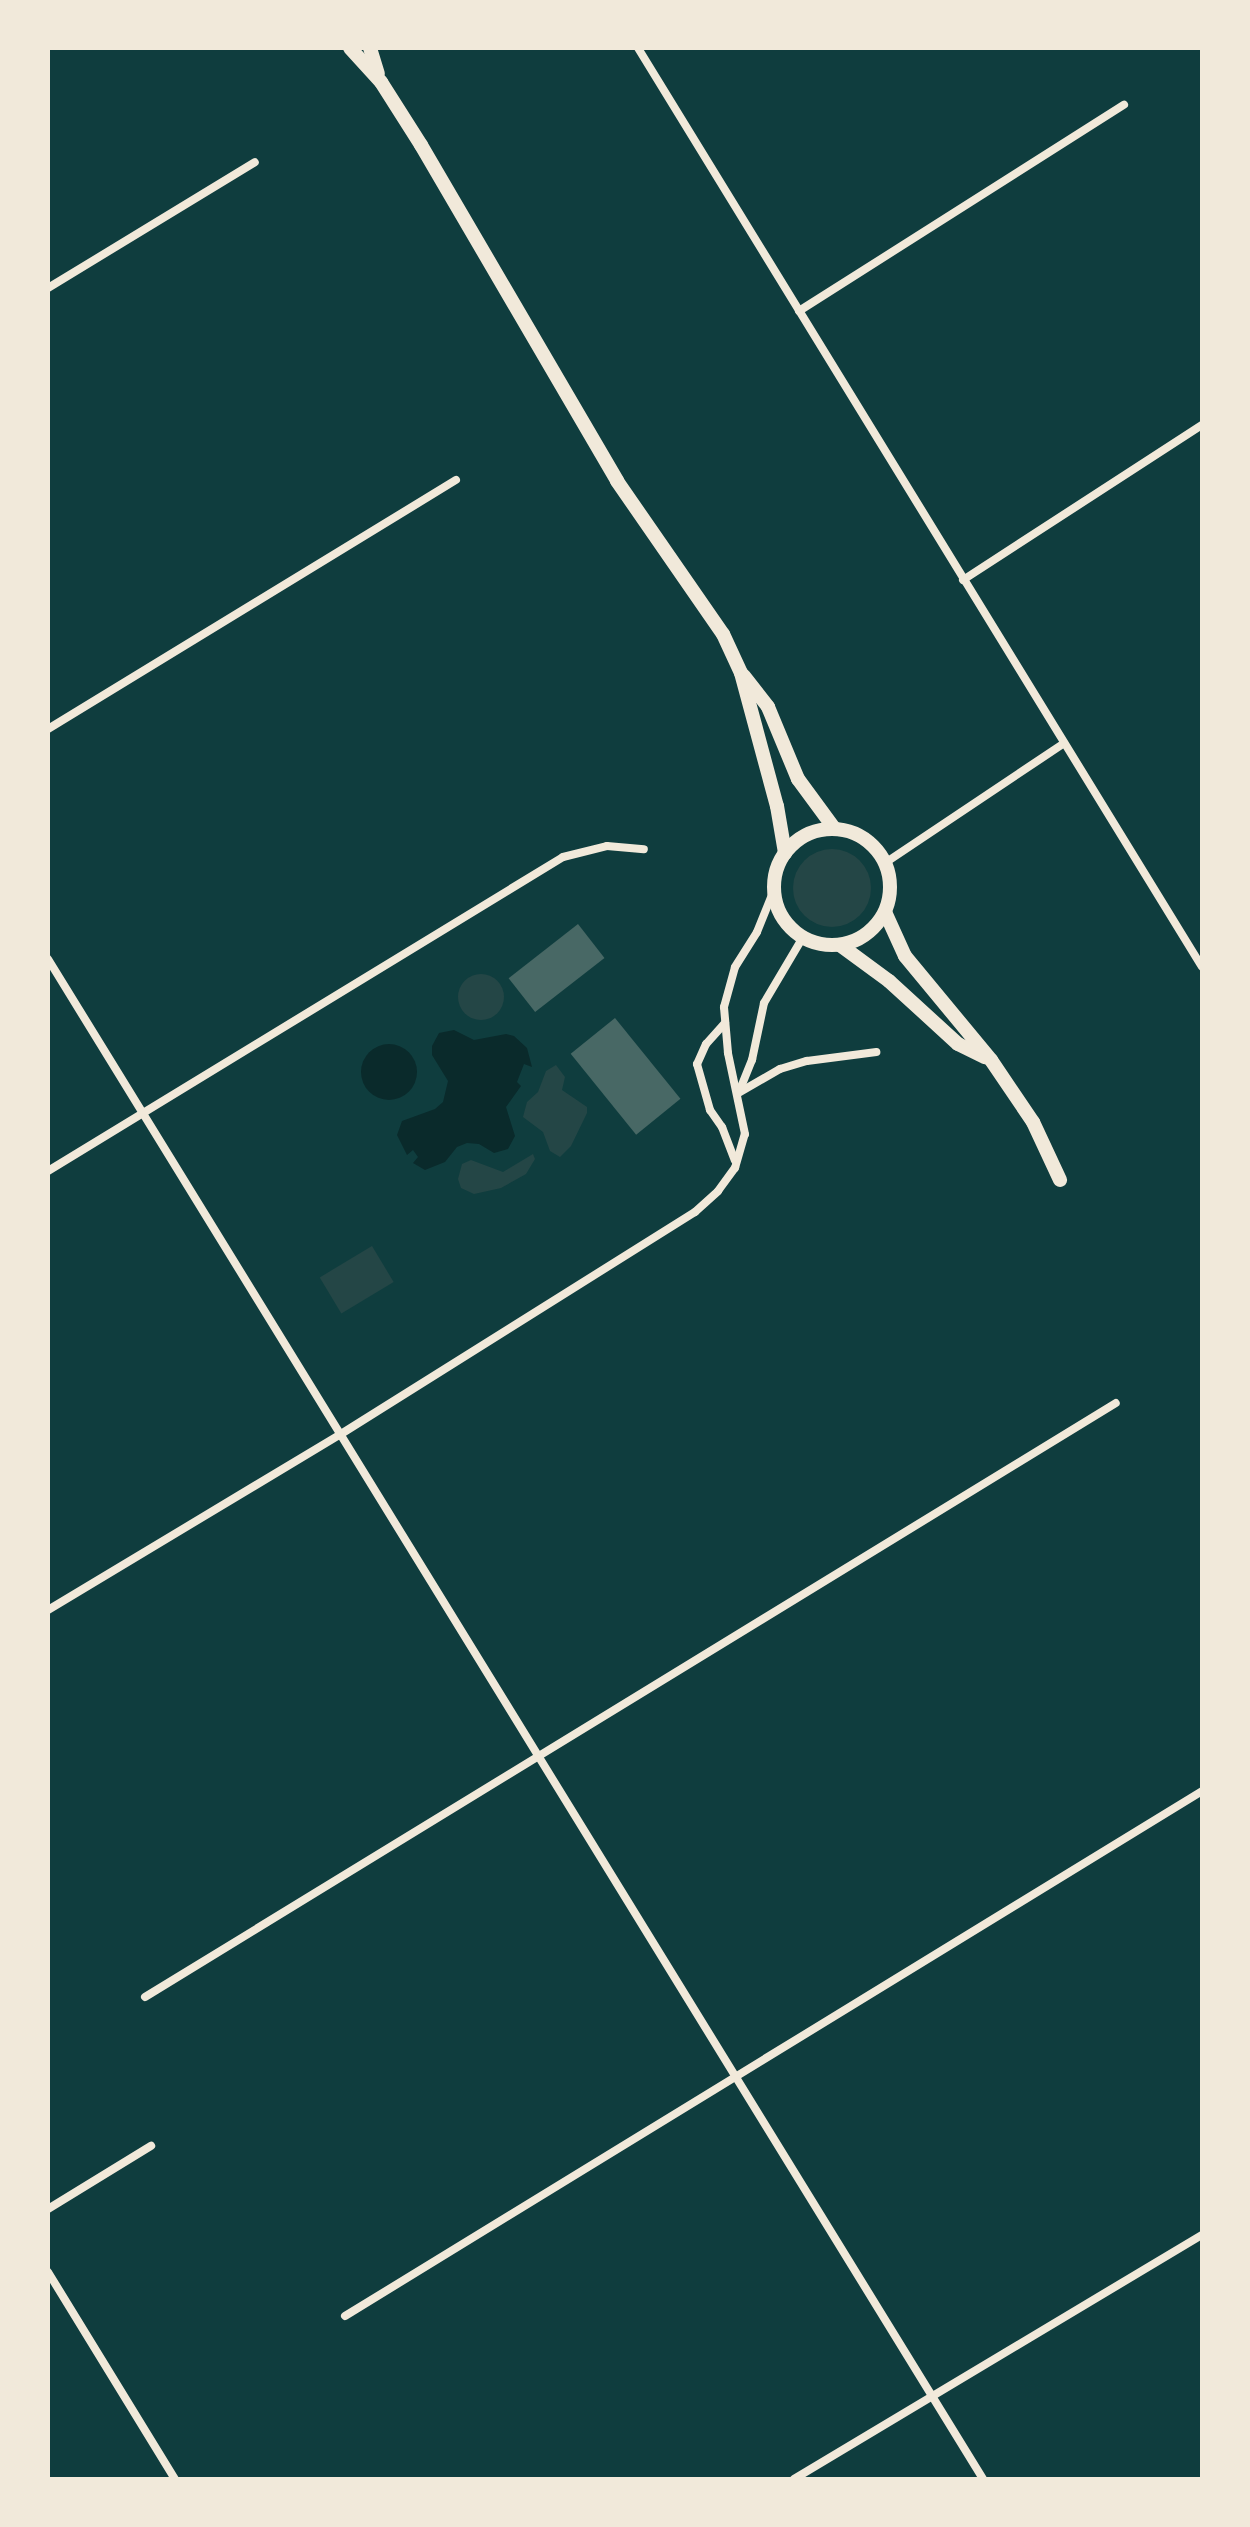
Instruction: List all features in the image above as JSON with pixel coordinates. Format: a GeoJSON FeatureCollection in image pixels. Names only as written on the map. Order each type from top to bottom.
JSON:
{"type":"FeatureCollection","features":[{"type":"Feature","properties":{"kind":"street"},"geometry":{"type":"LineString","coordinates":[[350,48],[381,82],[617,481],[723,634],[741,673],[777,806],[785,853]]}},
{"type":"Feature","properties":{"kind":"street"},"geometry":{"type":"LineString","coordinates":[[370,48],[381,82]]}},
{"type":"Feature","properties":{"kind":"street"},"geometry":{"type":"LineString","coordinates":[[639,48],[1202,967]]}},
{"type":"Feature","properties":{"kind":"street"},"geometry":{"type":"LineString","coordinates":[[799,311],[1124,105]]}},
{"type":"Feature","properties":{"kind":"street"},"geometry":{"type":"LineString","coordinates":[[48,288],[255,162]]}},
{"type":"Feature","properties":{"kind":"street"},"geometry":{"type":"LineString","coordinates":[[963,580],[1202,425]]}},
{"type":"Feature","properties":{"kind":"street"},"geometry":{"type":"LineString","coordinates":[[48,729],[456,480]]}},
{"type":"Feature","properties":{"kind":"street"},"geometry":{"type":"LineString","coordinates":[[741,673],[768,707],[798,779],[834,828]]}},
{"type":"Feature","properties":{"kind":"street"},"geometry":{"type":"LineString","coordinates":[[885,863],[1063,744]]}},
{"type":"Feature","properties":{"kind":"street"},"geometry":{"type":"LineString","coordinates":[[48,1610],[341,1434],[695,1212],[718,1191],[736,1163],[745,1134],[739,1092],[728,1053],[724,1007],[735,967],[757,932],[774,890],[776,871],[785,853],[798,840],[815,831],[834,828],[853,832],[869,841],[885,863],[890,894],[885,912],[874,928],[859,939],[840,945],[821,945],[788,926],[774,890]]}},
{"type":"Feature","properties":{"kind":"street"},"geometry":{"type":"LineString","coordinates":[[48,1171],[563,857],[607,846],[644,849]]}},
{"type":"Feature","properties":{"kind":"street"},"geometry":{"type":"LineString","coordinates":[[885,912],[905,956],[991,1060],[1033,1122],[1060,1180]]}},
{"type":"Feature","properties":{"kind":"street"},"geometry":{"type":"LineString","coordinates":[[739,1092],[752,1060],[764,1003],[803,937]]}},
{"type":"Feature","properties":{"kind":"street"},"geometry":{"type":"LineString","coordinates":[[840,945],[889,981],[958,1044],[991,1060]]}},
{"type":"Feature","properties":{"kind":"street"},"geometry":{"type":"LineString","coordinates":[[48,959],[983,2479]]}},
{"type":"Feature","properties":{"kind":"street"},"geometry":{"type":"LineString","coordinates":[[725,1023],[706,1044],[697,1064],[710,1110],[722,1127],[736,1163]]}},
{"type":"Feature","properties":{"kind":"street"},"geometry":{"type":"LineString","coordinates":[[739,1092],[780,1069],[807,1061],[876,1052]]}},
{"type":"Feature","properties":{"kind":"street"},"geometry":{"type":"LineString","coordinates":[[145,1997],[1116,1403]]}},
{"type":"Feature","properties":{"kind":"street"},"geometry":{"type":"LineString","coordinates":[[345,2316],[1202,1791]]}},
{"type":"Feature","properties":{"kind":"street"},"geometry":{"type":"LineString","coordinates":[[48,2209],[151,2146]]}},
{"type":"Feature","properties":{"kind":"street"},"geometry":{"type":"LineString","coordinates":[[794,2479],[1202,2235]]}},
{"type":"Feature","properties":{"kind":"street"},"geometry":{"type":"LineString","coordinates":[[48,2272],[175,2479]]}},
{"type":"Feature","properties":{"kind":"shaded area"},"geometry":{"type":"Polygon","coordinates":[[[832,849],[847,852],[859,861],[868,873],[871,888],[868,903],[859,915],[847,924],[832,927],[817,924],[805,915],[796,903],[793,888],[796,873],[805,861],[817,852],[832,849]]]}},
{"type":"Feature","properties":{"kind":"shaded area"},"geometry":{"type":"Polygon","coordinates":[[[481,974],[497,981],[504,997],[497,1013],[481,1020],[465,1013],[458,997],[465,981],[481,974]]]}},
{"type":"Feature","properties":{"kind":"shaded area"},"geometry":{"type":"Polygon","coordinates":[[[454,1030],[474,1040],[506,1034],[514,1036],[527,1048],[532,1067],[524,1064],[517,1082],[521,1086],[506,1107],[515,1136],[508,1149],[494,1153],[479,1144],[467,1143],[457,1147],[445,1162],[425,1170],[413,1163],[418,1157],[413,1150],[407,1155],[397,1135],[402,1121],[435,1109],[443,1102],[448,1081],[432,1055],[432,1046],[439,1033],[454,1030]]]}},
{"type":"Feature","properties":{"kind":"shaded area"},"geometry":{"type":"Polygon","coordinates":[[[389,1044],[409,1052],[417,1072],[409,1092],[389,1100],[369,1092],[361,1072],[369,1052],[389,1044]]]}},
{"type":"Feature","properties":{"kind":"shaded area"},"geometry":{"type":"Polygon","coordinates":[[[556,1065],[565,1077],[562,1090],[587,1107],[571,1146],[560,1157],[550,1151],[543,1132],[523,1117],[527,1102],[538,1092],[546,1071],[556,1065]]]}},
{"type":"Feature","properties":{"kind":"shaded area"},"geometry":{"type":"Polygon","coordinates":[[[533,1154],[535,1159],[526,1174],[501,1188],[474,1194],[461,1188],[458,1179],[462,1164],[471,1160],[503,1172],[533,1154]]]}},
{"type":"Feature","properties":{"kind":"shaded area"},"geometry":{"type":"Polygon","coordinates":[[[372,1246],[394,1282],[341,1313],[320,1277],[372,1246]]]}},
{"type":"Feature","properties":{"kind":"building"},"geometry":{"type":"Polygon","coordinates":[[[578,924],[604,958],[535,1012],[509,978],[578,924]]]}},
{"type":"Feature","properties":{"kind":"building"},"geometry":{"type":"Polygon","coordinates":[[[615,1018],[680,1099],[636,1135],[571,1054],[615,1018]]]}}]}
